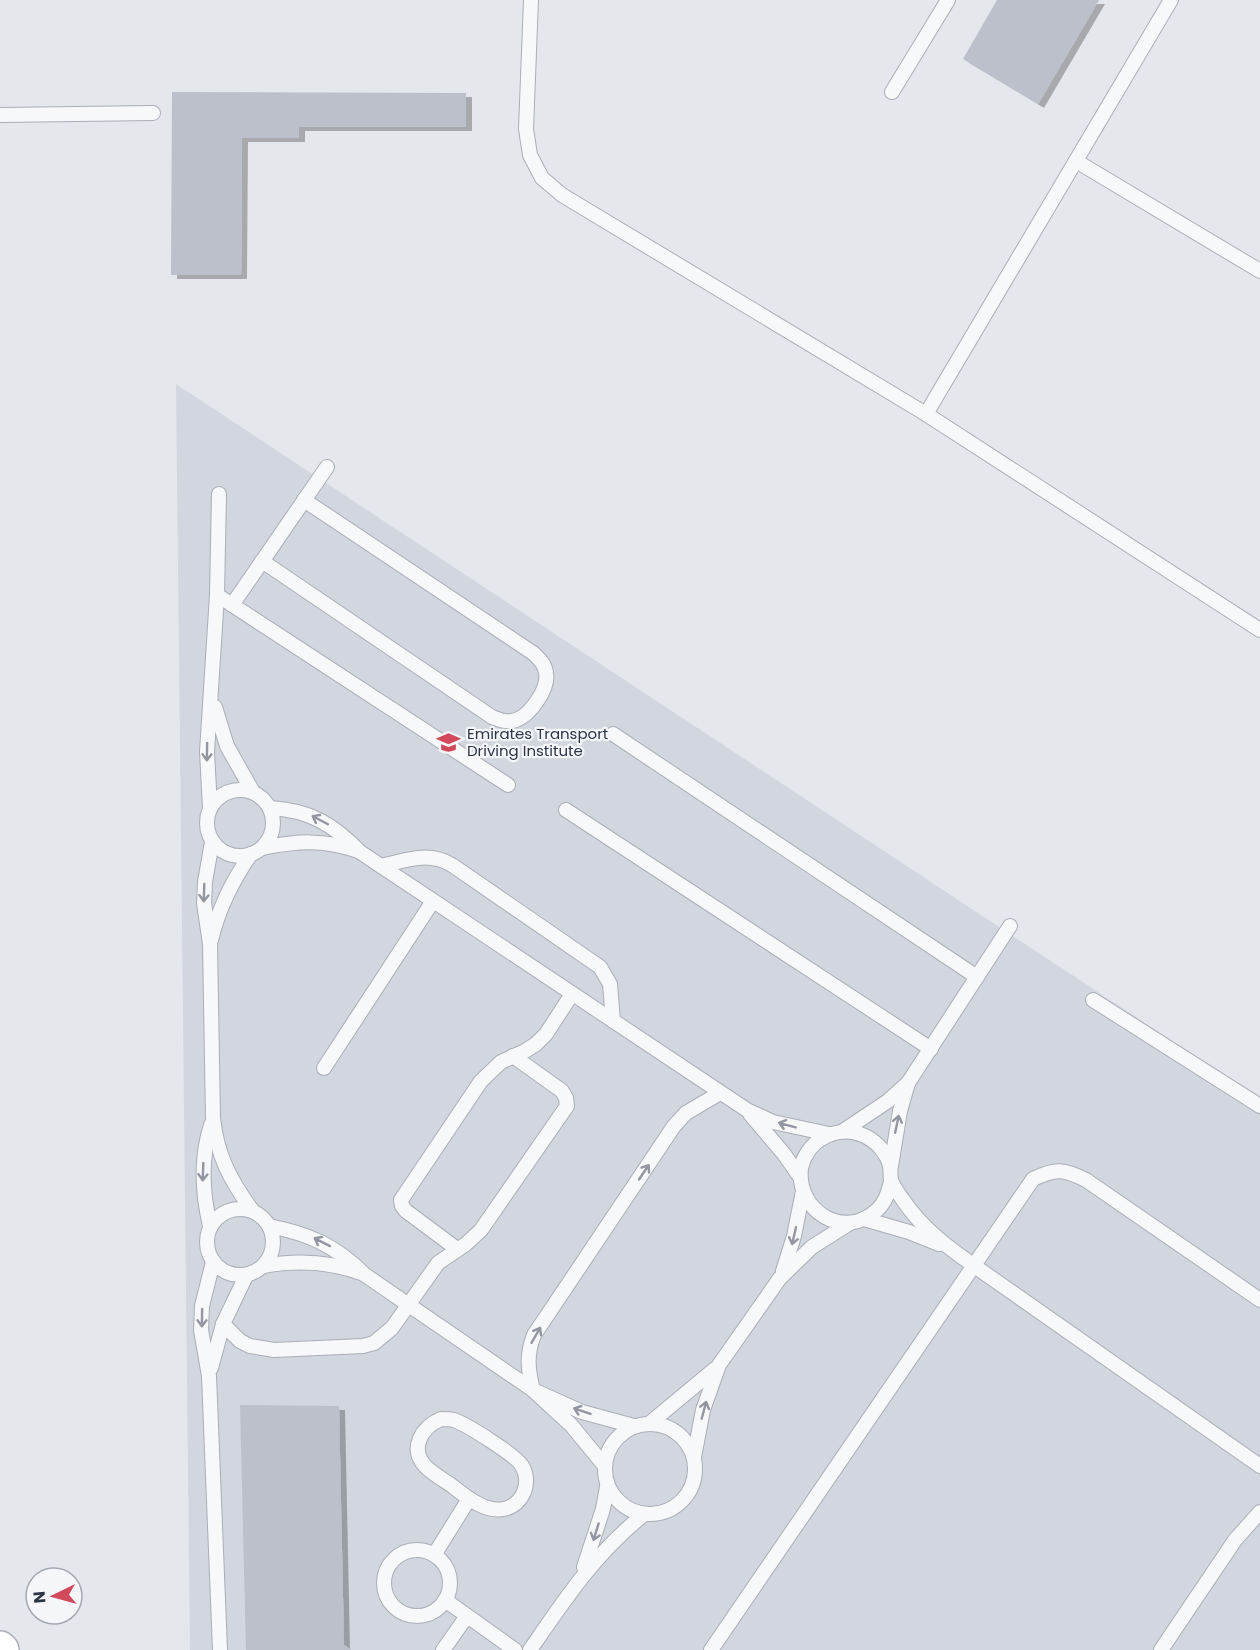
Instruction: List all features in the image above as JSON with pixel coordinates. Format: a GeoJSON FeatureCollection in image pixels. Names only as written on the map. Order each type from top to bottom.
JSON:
{"type":"FeatureCollection","features":[{"type":"Feature","properties":{"kind":"lane"},"geometry":{"type":"LineString","coordinates":[[531,0],[526,129],[530,155],[542,178],[562,195],[926,414],[1260,630]]}},
{"type":"Feature","properties":{"kind":"lane"},"geometry":{"type":"LineString","coordinates":[[891,92],[948,0]]}},
{"type":"Feature","properties":{"kind":"lane"},"geometry":{"type":"LineString","coordinates":[[926,414],[1171,0]]}},
{"type":"Feature","properties":{"kind":"lane"},"geometry":{"type":"LineString","coordinates":[[0,115],[153,113]]}},
{"type":"Feature","properties":{"kind":"lane"},"geometry":{"type":"LineString","coordinates":[[1076,161],[1260,271]]}},
{"type":"Feature","properties":{"kind":"lane"},"geometry":{"type":"LineString","coordinates":[[232,605],[327,467]]}},
{"type":"Feature","properties":{"kind":"lane"},"geometry":{"type":"LineString","coordinates":[[219,494],[217,595],[207,752],[210,808],[207,825],[212,842],[206,872],[204,903],[210,944],[213,1118],[215,1141],[224,1166],[236,1189],[252,1210]]}},
{"type":"Feature","properties":{"kind":"lane"},"geometry":{"type":"LineString","coordinates":[[262,561],[492,717],[504,721],[516,720],[535,702],[544,687],[547,674],[542,662],[533,653],[304,500]]}},
{"type":"Feature","properties":{"kind":"lane"},"geometry":{"type":"LineString","coordinates":[[217,595],[508,786]]}},
{"type":"Feature","properties":{"kind":"lane"},"geometry":{"type":"LineString","coordinates":[[212,696],[227,746],[253,792]]}},
{"type":"Feature","properties":{"kind":"lane"},"geometry":{"type":"LineString","coordinates":[[613,734],[977,977]]}},
{"type":"Feature","properties":{"kind":"lane"},"geometry":{"type":"LineString","coordinates":[[210,808],[221,795],[236,789],[253,792],[263,798],[270,808],[274,823],[271,837],[257,851],[225,897],[210,944]]}},
{"type":"Feature","properties":{"kind":"lane"},"geometry":{"type":"LineString","coordinates":[[270,808],[290,809],[310,815],[345,837],[360,852],[747,1110],[773,1122],[836,1133],[858,1133],[873,1140],[884,1152],[891,1167]]}},
{"type":"Feature","properties":{"kind":"lane"},"geometry":{"type":"LineString","coordinates":[[566,810],[931,1048]]}},
{"type":"Feature","properties":{"kind":"lane"},"geometry":{"type":"LineString","coordinates":[[212,842],[223,852],[237,857],[304,841],[342,846],[360,852]]}},
{"type":"Feature","properties":{"kind":"lane"},"geometry":{"type":"LineString","coordinates":[[381,866],[424,856],[443,860],[461,872],[600,967],[610,984],[613,1021]]}},
{"type":"Feature","properties":{"kind":"lane"},"geometry":{"type":"LineString","coordinates":[[324,1068],[433,901]]}},
{"type":"Feature","properties":{"kind":"lane"},"geometry":{"type":"LineString","coordinates":[[780,1278],[794,1236],[802,1163],[808,1151],[817,1141],[836,1133],[888,1101],[908,1083],[1010,926]]}},
{"type":"Feature","properties":{"kind":"lane"},"geometry":{"type":"LineString","coordinates":[[457,1250],[406,1211],[401,1200],[482,1081],[501,1062],[525,1051],[546,1034],[572,994]]}},
{"type":"Feature","properties":{"kind":"lane"},"geometry":{"type":"LineString","coordinates":[[1093,1000],[1260,1106]]}},
{"type":"Feature","properties":{"kind":"lane"},"geometry":{"type":"LineString","coordinates":[[223,1324],[240,1341],[262,1349],[363,1347],[384,1336],[393,1328],[438,1263],[482,1230],[567,1106],[562,1091],[513,1056]]}},
{"type":"Feature","properties":{"kind":"lane"},"geometry":{"type":"LineString","coordinates":[[650,1423],[719,1365],[780,1278],[812,1247],[830,1234],[878,1210],[887,1197],[891,1182],[891,1167],[900,1111],[908,1083]]}},
{"type":"Feature","properties":{"kind":"lane"},"geometry":{"type":"LineString","coordinates":[[533,1390],[527,1360],[534,1335],[674,1126],[686,1113],[720,1093]]}},
{"type":"Feature","properties":{"kind":"lane"},"geometry":{"type":"LineString","coordinates":[[747,1110],[772,1139],[801,1184],[809,1204],[821,1215],[834,1221],[850,1223]]}},
{"type":"Feature","properties":{"kind":"lane"},"geometry":{"type":"LineString","coordinates":[[210,1227],[202,1183],[206,1138],[213,1118]]}},
{"type":"Feature","properties":{"kind":"lane"},"geometry":{"type":"LineString","coordinates":[[711,1650],[1033,1179],[1050,1171],[1069,1171],[1086,1180],[1260,1300]]}},
{"type":"Feature","properties":{"kind":"lane"},"geometry":{"type":"LineString","coordinates":[[891,1182],[918,1219],[952,1250],[1260,1466]]}},
{"type":"Feature","properties":{"kind":"lane"},"geometry":{"type":"LineString","coordinates":[[240,1208],[252,1210],[262,1216],[269,1226],[273,1240],[271,1254],[263,1266],[255,1272],[246,1276],[233,1275],[222,1270],[213,1262],[207,1250],[206,1238],[210,1227],[228,1210],[240,1208]]}},
{"type":"Feature","properties":{"kind":"lane"},"geometry":{"type":"LineString","coordinates":[[864,1219],[909,1232],[952,1250]]}},
{"type":"Feature","properties":{"kind":"lane"},"geometry":{"type":"LineString","coordinates":[[269,1226],[312,1237],[350,1259],[365,1275],[533,1390],[571,1425],[604,1465]]}},
{"type":"Feature","properties":{"kind":"lane"},"geometry":{"type":"LineString","coordinates":[[213,1262],[202,1306],[201,1330],[209,1376],[220,1650]]}},
{"type":"Feature","properties":{"kind":"lane"},"geometry":{"type":"LineString","coordinates":[[263,1266],[284,1263],[325,1263],[365,1275]]}},
{"type":"Feature","properties":{"kind":"lane"},"geometry":{"type":"LineString","coordinates":[[209,1376],[223,1324],[246,1276]]}},
{"type":"Feature","properties":{"kind":"lane"},"geometry":{"type":"LineString","coordinates":[[607,1486],[616,1500],[628,1510],[643,1515],[666,1513],[684,1500],[695,1479],[694,1457],[703,1410],[719,1365]]}},
{"type":"Feature","properties":{"kind":"lane"},"geometry":{"type":"LineString","coordinates":[[533,1390],[582,1412],[634,1426]]}},
{"type":"Feature","properties":{"kind":"lane"},"geometry":{"type":"LineString","coordinates":[[441,1419],[452,1419],[462,1424],[515,1458],[526,1475],[526,1486],[522,1495],[516,1504],[506,1509],[496,1510],[470,1498],[423,1464],[419,1454],[418,1442],[422,1431],[441,1419]]}},
{"type":"Feature","properties":{"kind":"lane"},"geometry":{"type":"LineString","coordinates":[[580,1577],[603,1509],[607,1486],[604,1465],[609,1448],[619,1435],[634,1426],[650,1423],[664,1425],[678,1432],[688,1443],[694,1457]]}},
{"type":"Feature","properties":{"kind":"lane"},"geometry":{"type":"LineString","coordinates":[[434,1555],[470,1498]]}},
{"type":"Feature","properties":{"kind":"lane"},"geometry":{"type":"LineString","coordinates":[[1161,1650],[1235,1540],[1260,1512]]}},
{"type":"Feature","properties":{"kind":"lane"},"geometry":{"type":"LineString","coordinates":[[530,1650],[580,1577],[610,1544],[643,1515]]}},
{"type":"Feature","properties":{"kind":"lane"},"geometry":{"type":"LineString","coordinates":[[421,1550],[434,1555],[443,1563],[449,1575],[449,1588],[445,1600],[435,1611],[422,1616],[408,1615],[396,1608],[387,1597],[384,1583],[387,1569],[394,1558],[407,1551],[421,1550]]}},
{"type":"Feature","properties":{"kind":"lane"},"geometry":{"type":"LineString","coordinates":[[445,1600],[515,1650]]}},
{"type":"Feature","properties":{"kind":"lane"},"geometry":{"type":"LineString","coordinates":[[443,1650],[467,1616]]}},
{"type":"Feature","properties":{"kind":"shaded area","name":"Emirates Transport Driving Institute"},"geometry":{"type":"Polygon","coordinates":[[[176,384],[1260,1099],[1260,1650],[190,1650],[176,384]]]}},
{"type":"Feature","properties":{"kind":"building"},"geometry":{"type":"Polygon","coordinates":[[[997,0],[1099,0],[1038,104],[963,59],[997,0]]]}},
{"type":"Feature","properties":{"kind":"building"},"geometry":{"type":"Polygon","coordinates":[[[172,92],[466,93],[466,127],[299,127],[299,138],[242,138],[241,275],[171,275],[172,92]]]}},
{"type":"Feature","properties":{"kind":"building"},"geometry":{"type":"Polygon","coordinates":[[[240,1405],[339,1406],[344,1645],[351,1650],[246,1650],[240,1405]]]}},
{"type":"Feature","properties":{"kind":"place","name":"Emirates Transport Driving Institute"},"geometry":{"type":"Point","coordinates":[449,742]}}]}
